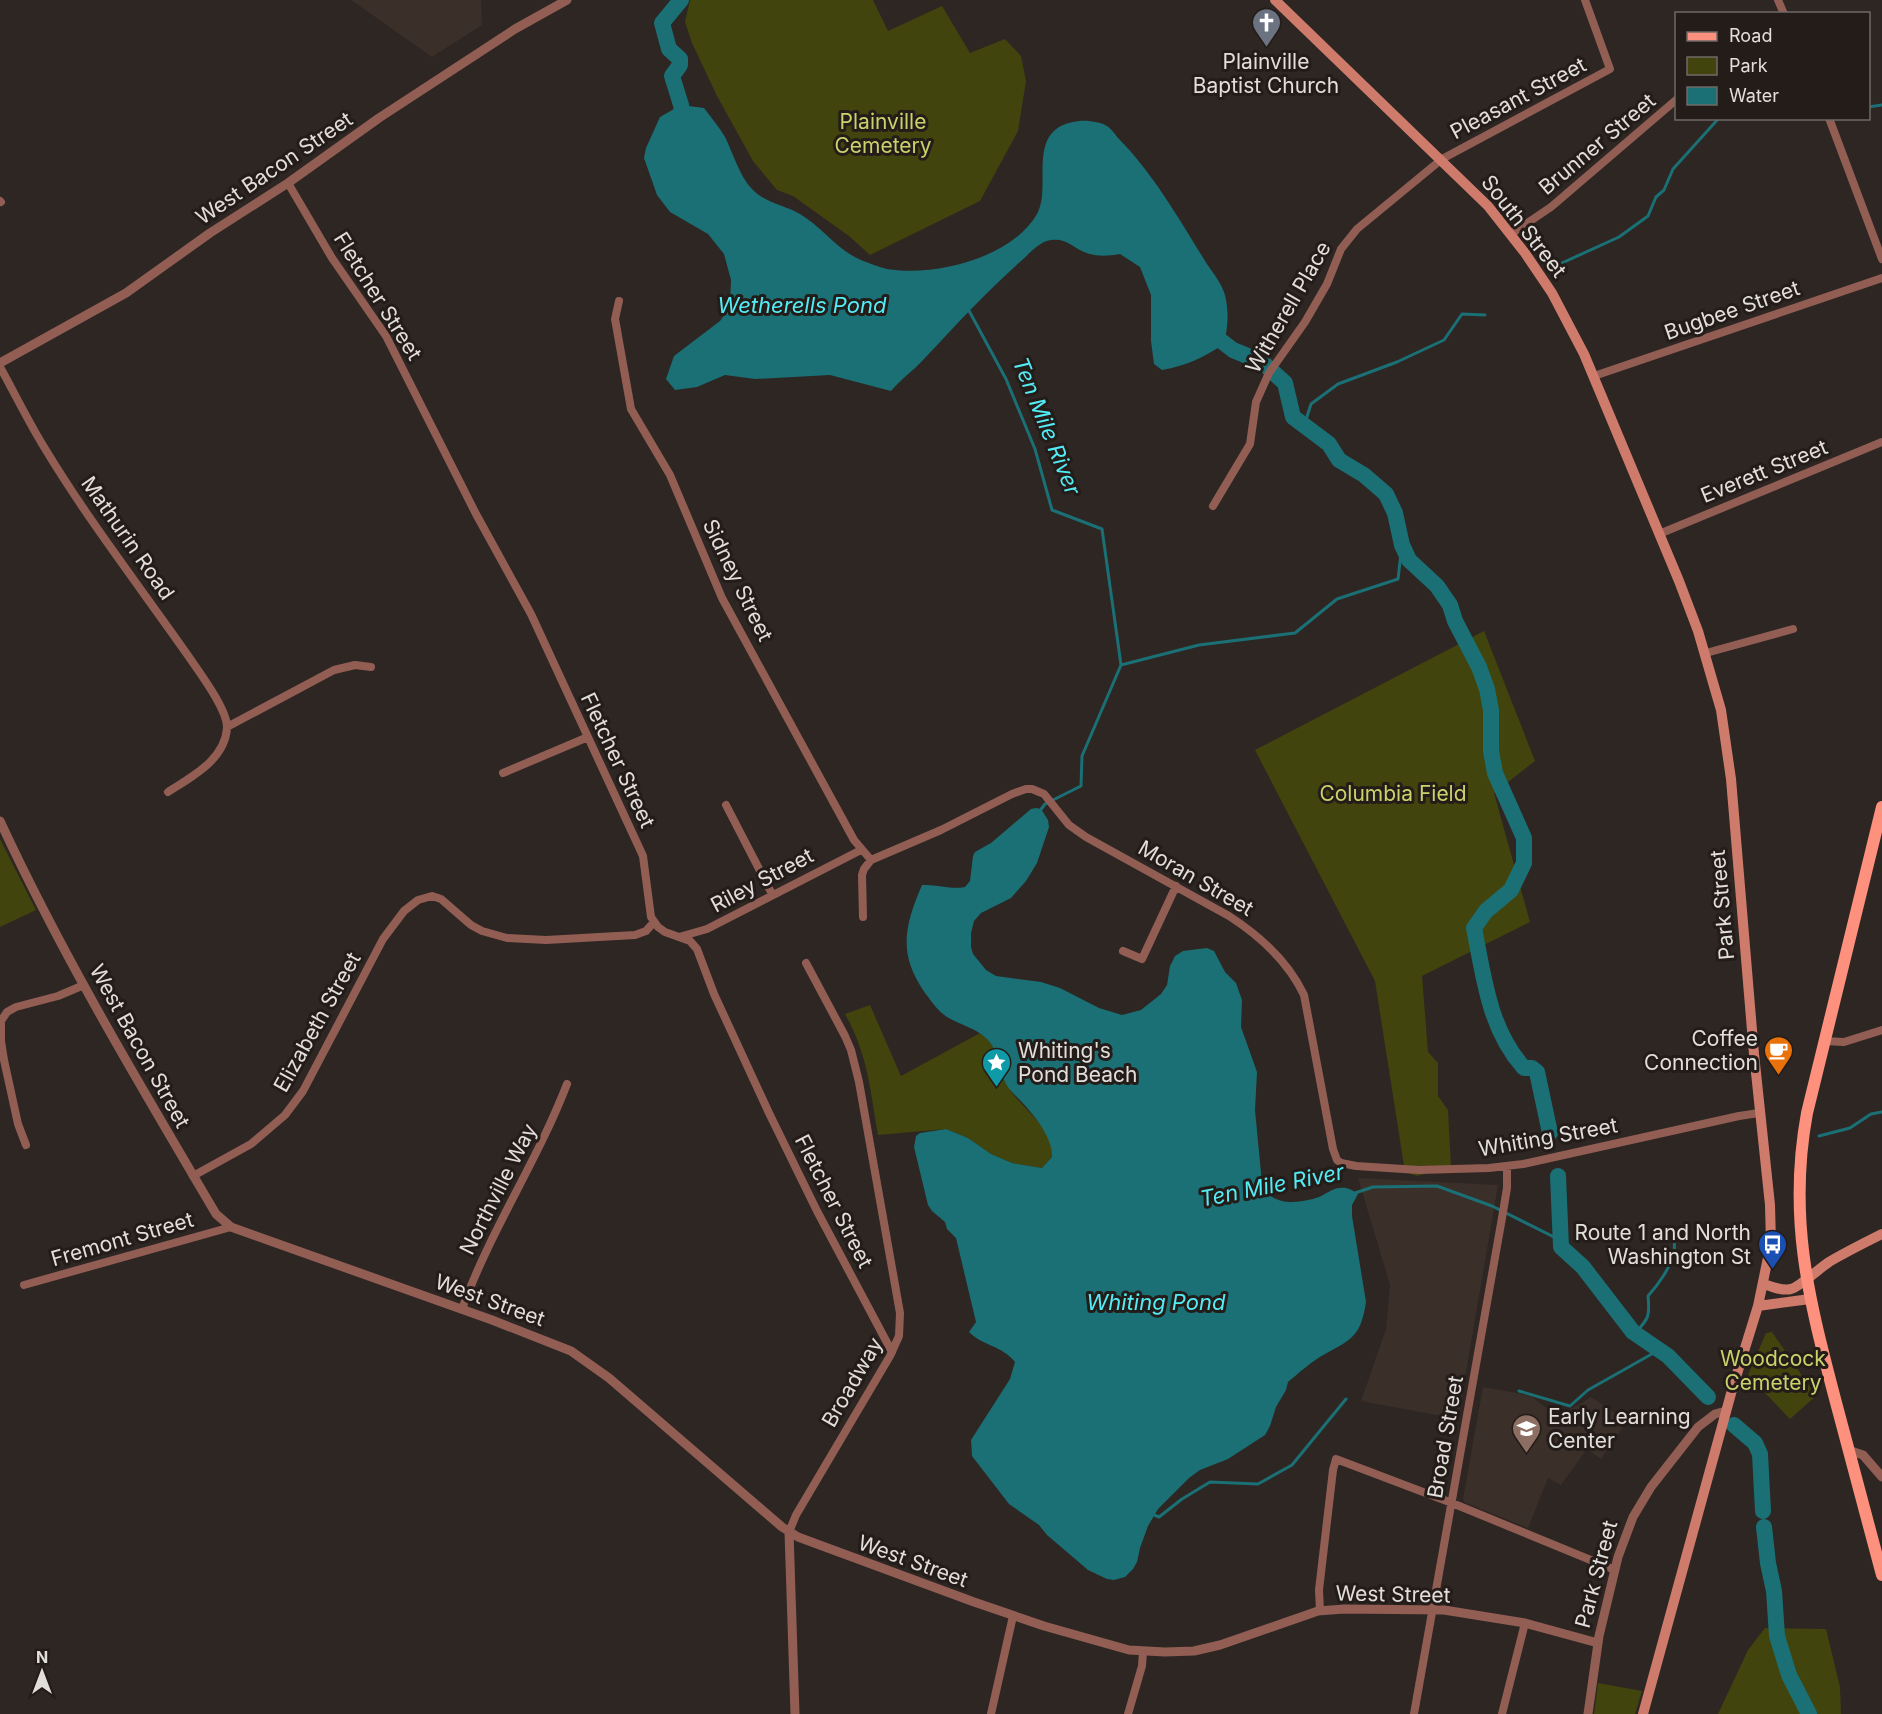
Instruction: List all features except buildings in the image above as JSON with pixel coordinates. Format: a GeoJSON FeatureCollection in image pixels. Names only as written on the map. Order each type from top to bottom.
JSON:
{"type":"FeatureCollection","features":[{"type":"Feature","properties":{"kind":"main road","name":"South Street"},"geometry":{"type":"LineString","coordinates":[[1275,0],[1442,159],[1488,206],[1537,270],[1563,312],[1594,376],[1659,534]]}},
{"type":"Feature","properties":{"kind":"main road","name":"Park Street"},"geometry":{"type":"LineString","coordinates":[[1643,1714],[1726,1411],[1764,1284],[1772,1231],[1759,1113],[1730,762],[1718,693],[1706,653],[1659,534]]}},
{"type":"Feature","properties":{"kind":"main road"},"geometry":{"type":"LineString","coordinates":[[1882,807],[1805,1121],[1799,1177],[1800,1226],[1810,1299],[1882,1575]]}},
{"type":"Feature","properties":{"kind":"main road"},"geometry":{"type":"LineString","coordinates":[[1764,1284],[1791,1289],[1827,1263],[1882,1234]]}},
{"type":"Feature","properties":{"kind":"main road"},"geometry":{"type":"LineString","coordinates":[[1758,1306],[1810,1299]]}},
{"type":"Feature","properties":{"kind":"street","name":"West Bacon Street"},"geometry":{"type":"LineString","coordinates":[[0,365],[126,293],[379,118],[491,44],[567,0]]}},
{"type":"Feature","properties":{"kind":"street","name":"Pleasant Street"},"geometry":{"type":"LineString","coordinates":[[1442,159],[1610,69],[1585,0]]}},
{"type":"Feature","properties":{"kind":"street"},"geometry":{"type":"LineString","coordinates":[[1778,0],[1782,12]]}},
{"type":"Feature","properties":{"kind":"street","name":"Brunner Street"},"geometry":{"type":"LineString","coordinates":[[1511,234],[1566,195],[1675,102]]}},
{"type":"Feature","properties":{"kind":"street"},"geometry":{"type":"LineString","coordinates":[[1829,120],[1882,259]]}},
{"type":"Feature","properties":{"kind":"street","name":"Witherell Place"},"geometry":{"type":"LineString","coordinates":[[1213,506],[1250,444],[1256,402],[1270,371],[1305,322],[1326,284],[1341,249],[1358,229],[1442,159]]}},
{"type":"Feature","properties":{"kind":"street","name":"Fletcher Street"},"geometry":{"type":"LineString","coordinates":[[288,183],[332,258],[386,336],[476,514],[531,614],[642,856],[649,909],[654,922],[665,932],[690,941],[697,949],[714,994],[769,1113],[817,1211],[892,1352]]}},
{"type":"Feature","properties":{"kind":"street","name":"Bugbee Street"},"geometry":{"type":"LineString","coordinates":[[1594,376],[1882,278]]}},
{"type":"Feature","properties":{"kind":"street","name":"Sidney Street"},"geometry":{"type":"LineString","coordinates":[[618,301],[615,319],[631,409],[670,475],[722,598],[832,800],[861,850],[871,860]]}},
{"type":"Feature","properties":{"kind":"street","name":"Mathurin Road"},"geometry":{"type":"LineString","coordinates":[[0,365],[44,447],[94,523],[210,687],[224,715],[227,727]]}},
{"type":"Feature","properties":{"kind":"street","name":"Everett Street"},"geometry":{"type":"LineString","coordinates":[[1659,534],[1882,442]]}},
{"type":"Feature","properties":{"kind":"street"},"geometry":{"type":"LineString","coordinates":[[1706,653],[1793,629]]}},
{"type":"Feature","properties":{"kind":"street"},"geometry":{"type":"LineString","coordinates":[[168,792],[207,766],[214,758],[227,727],[334,670],[355,665],[371,667]]}},
{"type":"Feature","properties":{"kind":"street"},"geometry":{"type":"LineString","coordinates":[[503,773],[588,737]]}},
{"type":"Feature","properties":{"kind":"street","name":"Moran Street"},"geometry":{"type":"LineString","coordinates":[[871,860],[941,830],[1020,791],[1032,789],[1040,791],[1069,825],[1086,837],[1250,929],[1279,957],[1297,980],[1304,995],[1333,1149],[1337,1160],[1341,1163]]}},
{"type":"Feature","properties":{"kind":"street"},"geometry":{"type":"LineString","coordinates":[[726,805],[772,894]]}},
{"type":"Feature","properties":{"kind":"street","name":"West Bacon Street"},"geometry":{"type":"LineString","coordinates":[[0,821],[48,919],[109,1033],[216,1214],[231,1227],[288,1247]]}},
{"type":"Feature","properties":{"kind":"street","name":"Riley Street"},"geometry":{"type":"LineString","coordinates":[[679,937],[707,929],[861,850]]}},
{"type":"Feature","properties":{"kind":"street"},"geometry":{"type":"LineString","coordinates":[[863,917],[862,875],[871,860]]}},
{"type":"Feature","properties":{"kind":"street"},"geometry":{"type":"LineString","coordinates":[[1123,951],[1142,959],[1176,886]]}},
{"type":"Feature","properties":{"kind":"street","name":"Elizabeth Street"},"geometry":{"type":"LineString","coordinates":[[193,1176],[251,1144],[285,1115],[303,1090],[390,928],[410,905],[418,900],[432,896],[441,898],[471,925],[482,931],[507,938],[546,940],[635,935],[646,931],[654,922]]}},
{"type":"Feature","properties":{"kind":"street","name":"Broadway"},"geometry":{"type":"LineString","coordinates":[[795,1714],[789,1532],[796,1515],[892,1352],[899,1336],[900,1313],[859,1082],[851,1050],[806,963]]}},
{"type":"Feature","properties":{"kind":"street"},"geometry":{"type":"LineString","coordinates":[[26,1145],[18,1124],[4,1060],[1,1021],[7,1012],[16,1007],[58,996],[84,985]]}},
{"type":"Feature","properties":{"kind":"street"},"geometry":{"type":"LineString","coordinates":[[1824,1041],[1844,1042],[1882,1030]]}},
{"type":"Feature","properties":{"kind":"street","name":"Northville Way"},"geometry":{"type":"LineString","coordinates":[[462,1309],[485,1252],[542,1143],[567,1084]]}},
{"type":"Feature","properties":{"kind":"street","name":"Whiting Street"},"geometry":{"type":"LineString","coordinates":[[1341,1163],[1419,1170],[1507,1166],[1759,1113]]}},
{"type":"Feature","properties":{"kind":"street","name":"Broad Street"},"geometry":{"type":"LineString","coordinates":[[1414,1714],[1502,1218],[1507,1166]]}},
{"type":"Feature","properties":{"kind":"street","name":"Fremont Street"},"geometry":{"type":"LineString","coordinates":[[24,1285],[231,1227]]}},
{"type":"Feature","properties":{"kind":"street","name":"West Street"},"geometry":{"type":"LineString","coordinates":[[288,1247],[548,1341],[584,1359],[789,1532],[835,1552],[1013,1616],[1113,1647],[1143,1652],[1194,1651],[1220,1645],[1320,1611],[1432,1609],[1525,1623],[1598,1643]]}},
{"type":"Feature","properties":{"kind":"street","name":"Park Street"},"geometry":{"type":"LineString","coordinates":[[1588,1714],[1598,1643],[1615,1570],[1629,1525],[1645,1495],[1698,1427],[1715,1414],[1726,1411]]}},
{"type":"Feature","properties":{"kind":"street"},"geometry":{"type":"LineString","coordinates":[[1848,1450],[1863,1455],[1882,1477]]}},
{"type":"Feature","properties":{"kind":"street"},"geometry":{"type":"LineString","coordinates":[[1320,1611],[1319,1590],[1336,1459],[1452,1503],[1615,1570]]}},
{"type":"Feature","properties":{"kind":"street"},"geometry":{"type":"LineString","coordinates":[[991,1714],[1013,1616]]}},
{"type":"Feature","properties":{"kind":"street"},"geometry":{"type":"LineString","coordinates":[[1502,1714],[1525,1623]]}},
{"type":"Feature","properties":{"kind":"street"},"geometry":{"type":"LineString","coordinates":[[1128,1714],[1142,1666],[1143,1652]]}},
{"type":"Feature","properties":{"kind":"shaded area"},"geometry":{"type":"Polygon","coordinates":[[[351,0],[481,0],[482,25],[432,57],[351,0]]]}},
{"type":"Feature","properties":{"kind":"shaded area"},"geometry":{"type":"Polygon","coordinates":[[[1358,1178],[1498,1185],[1458,1419],[1361,1401],[1386,1329],[1390,1285],[1358,1178]]]}},
{"type":"Feature","properties":{"kind":"shaded area","name":"Early Learning Center"},"geometry":{"type":"Polygon","coordinates":[[[1483,1387],[1532,1397],[1545,1407],[1557,1410],[1567,1410],[1591,1397],[1627,1421],[1601,1459],[1587,1449],[1561,1485],[1548,1478],[1528,1528],[1464,1502],[1463,1499],[1483,1387]]]}},
{"type":"Feature","properties":{"kind":"green space","name":"Plainville Cemetery"},"geometry":{"type":"Polygon","coordinates":[[[690,0],[873,0],[888,31],[942,6],[970,53],[1005,39],[1021,56],[1026,81],[1018,131],[980,201],[870,255],[849,236],[793,196],[777,190],[753,161],[717,96],[692,43],[685,22],[690,0]]]}},
{"type":"Feature","properties":{"kind":"green space","name":"Columbia Field"},"geometry":{"type":"Polygon","coordinates":[[[1484,631],[1535,761],[1494,793],[1530,922],[1422,976],[1428,1052],[1438,1063],[1438,1096],[1448,1110],[1451,1167],[1417,1176],[1405,1172],[1375,981],[1255,750],[1484,631]]]}},
{"type":"Feature","properties":{"kind":"green space"},"geometry":{"type":"Polygon","coordinates":[[[0,839],[36,910],[0,927],[0,839]]]}},
{"type":"Feature","properties":{"kind":"green space"},"geometry":{"type":"Polygon","coordinates":[[[870,1005],[901,1076],[980,1033],[996,1052],[1010,1090],[1043,1129],[1051,1147],[1052,1157],[1042,1168],[1012,1163],[991,1154],[968,1138],[946,1129],[878,1135],[863,1058],[845,1014],[870,1005]]]}},
{"type":"Feature","properties":{"kind":"green space","name":"Woodcock Cemetery"},"geometry":{"type":"Polygon","coordinates":[[[1772,1332],[1816,1396],[1790,1419],[1748,1375],[1766,1333],[1772,1332]]]}},
{"type":"Feature","properties":{"kind":"green space"},"geometry":{"type":"Polygon","coordinates":[[[1765,1628],[1826,1629],[1840,1687],[1841,1714],[1718,1714],[1748,1650],[1765,1628]]]}},
{"type":"Feature","properties":{"kind":"green space"},"geometry":{"type":"Polygon","coordinates":[[[1598,1683],[1642,1691],[1635,1714],[1594,1714],[1598,1683]]]}},
{"type":"Feature","properties":{"kind":"water","name":"Wetherells Pond"},"geometry":{"type":"Polygon","coordinates":[[[681,105],[704,108],[725,137],[744,178],[757,194],[800,214],[852,256],[887,269],[906,271],[949,267],[991,253],[1010,242],[1037,214],[1041,202],[1045,146],[1051,134],[1062,126],[1079,121],[1103,124],[1131,152],[1155,182],[1220,283],[1227,307],[1224,344],[1194,360],[1162,370],[1154,364],[1151,341],[1151,295],[1140,267],[1120,254],[1093,255],[1065,241],[1051,240],[1039,245],[1008,273],[891,391],[830,375],[755,379],[725,375],[697,387],[675,390],[666,379],[674,356],[720,321],[730,307],[731,280],[724,254],[708,234],[670,212],[657,195],[644,158],[660,117],[681,105]]]}},
{"type":"Feature","properties":{"kind":"water","name":"Whiting Pond"},"geometry":{"type":"Polygon","coordinates":[[[1031,809],[1041,809],[1048,820],[1049,827],[1037,863],[1026,881],[1011,898],[981,913],[974,921],[971,947],[973,954],[986,970],[996,976],[1041,982],[1060,988],[1099,1008],[1122,1015],[1141,1010],[1161,994],[1167,985],[1170,966],[1175,956],[1183,951],[1207,948],[1214,951],[1225,972],[1236,983],[1242,1000],[1241,1027],[1257,1072],[1255,1110],[1262,1183],[1266,1191],[1278,1200],[1286,1202],[1319,1197],[1337,1188],[1347,1188],[1358,1194],[1352,1205],[1352,1216],[1366,1302],[1358,1329],[1349,1340],[1315,1360],[1288,1382],[1265,1435],[1228,1459],[1200,1470],[1158,1509],[1148,1526],[1133,1569],[1125,1577],[1114,1580],[1088,1570],[1047,1535],[1039,1525],[1009,1504],[972,1456],[971,1440],[1010,1379],[1015,1362],[1004,1352],[969,1332],[976,1322],[956,1238],[947,1229],[945,1222],[928,1205],[914,1147],[916,1136],[920,1133],[946,1129],[968,1138],[991,1154],[1012,1163],[1042,1168],[1052,1157],[1044,1130],[1004,1080],[992,1045],[978,1032],[952,1020],[935,1006],[916,979],[907,953],[908,927],[922,885],[965,887],[970,881],[975,852],[991,843],[1031,809]]]}},
{"type":"Feature","properties":{"kind":"waterway","name":"Ten Mile River"},"geometry":{"type":"LineString","coordinates":[[681,0],[662,23],[669,49],[680,59],[680,65],[672,76],[681,105],[684,125]]}},
{"type":"Feature","properties":{"kind":"waterway"},"geometry":{"type":"LineString","coordinates":[[1870,107],[1882,105]]}},
{"type":"Feature","properties":{"kind":"waterway"},"geometry":{"type":"LineString","coordinates":[[1551,268],[1619,237],[1648,216],[1656,197],[1664,190],[1673,169],[1717,120]]}},
{"type":"Feature","properties":{"kind":"waterway","name":"Ten Mile River"},"geometry":{"type":"LineString","coordinates":[[967,307],[1006,379],[1035,449],[1052,510],[1102,529],[1121,665],[1082,756],[1081,786],[1045,804],[1039,812]]}},
{"type":"Feature","properties":{"kind":"waterway"},"geometry":{"type":"LineString","coordinates":[[1304,426],[1311,404],[1338,384],[1397,362],[1444,340],[1462,314],[1485,315]]}},
{"type":"Feature","properties":{"kind":"waterway","name":"Ten Mile River"},"geometry":{"type":"LineString","coordinates":[[1207,330],[1233,350],[1262,362],[1285,383],[1293,417],[1329,444],[1339,460],[1364,475],[1386,494],[1395,513],[1402,545],[1409,560],[1437,586],[1450,605],[1455,621],[1479,667],[1491,710],[1491,751],[1495,773],[1524,838],[1524,863],[1511,890],[1486,911],[1474,928],[1495,1020],[1512,1053],[1524,1068],[1532,1068],[1537,1072],[1550,1133]]}},
{"type":"Feature","properties":{"kind":"waterway"},"geometry":{"type":"LineString","coordinates":[[1121,665],[1199,645],[1295,633],[1337,599],[1398,579],[1402,545]]}},
{"type":"Feature","properties":{"kind":"waterway"},"geometry":{"type":"LineString","coordinates":[[1819,1136],[1850,1128],[1871,1114],[1882,1112]]}},
{"type":"Feature","properties":{"kind":"waterway","name":"Ten Mile River"},"geometry":{"type":"LineString","coordinates":[[1558,1176],[1561,1247],[1583,1267],[1633,1332],[1668,1356],[1708,1397]]}},
{"type":"Feature","properties":{"kind":"waterway","name":"Ten Mile River"},"geometry":{"type":"LineString","coordinates":[[1355,1193],[1373,1187],[1437,1186],[1492,1206],[1560,1240]]}},
{"type":"Feature","properties":{"kind":"waterway"},"geometry":{"type":"LineString","coordinates":[[1634,1334],[1647,1317],[1648,1296],[1664,1276],[1670,1264],[1674,1250],[1674,1232],[1684,1228]]}},
{"type":"Feature","properties":{"kind":"waterway"},"geometry":{"type":"LineString","coordinates":[[1519,1391],[1570,1406],[1588,1390],[1659,1350]]}},
{"type":"Feature","properties":{"kind":"waterway"},"geometry":{"type":"LineString","coordinates":[[1152,1514],[1159,1517],[1182,1499],[1210,1482],[1258,1484],[1292,1465],[1346,1399]]}},
{"type":"Feature","properties":{"kind":"waterway","name":"Ten Mile River"},"geometry":{"type":"LineString","coordinates":[[1734,1425],[1755,1443],[1760,1454],[1763,1511]]}},
{"type":"Feature","properties":{"kind":"waterway","name":"Ten Mile River"},"geometry":{"type":"LineString","coordinates":[[1764,1527],[1774,1591],[1777,1636],[1789,1675],[1809,1714]]}},
{"type":"Feature","properties":{"kind":"place","name":"Plainville Baptist Church"},"geometry":{"type":"Point","coordinates":[1266,48]}},
{"type":"Feature","properties":{"kind":"place","name":"Coffee Connection"},"geometry":{"type":"Point","coordinates":[1779,1076]}},
{"type":"Feature","properties":{"kind":"place","name":"Whiting's Pond Beach"},"geometry":{"type":"Point","coordinates":[997,1088]}},
{"type":"Feature","properties":{"kind":"place","name":"Route 1 and North Washington St"},"geometry":{"type":"Point","coordinates":[1772,1270]}},
{"type":"Feature","properties":{"kind":"place","name":"Early Learning Center"},"geometry":{"type":"Point","coordinates":[1527,1454]}}]}
